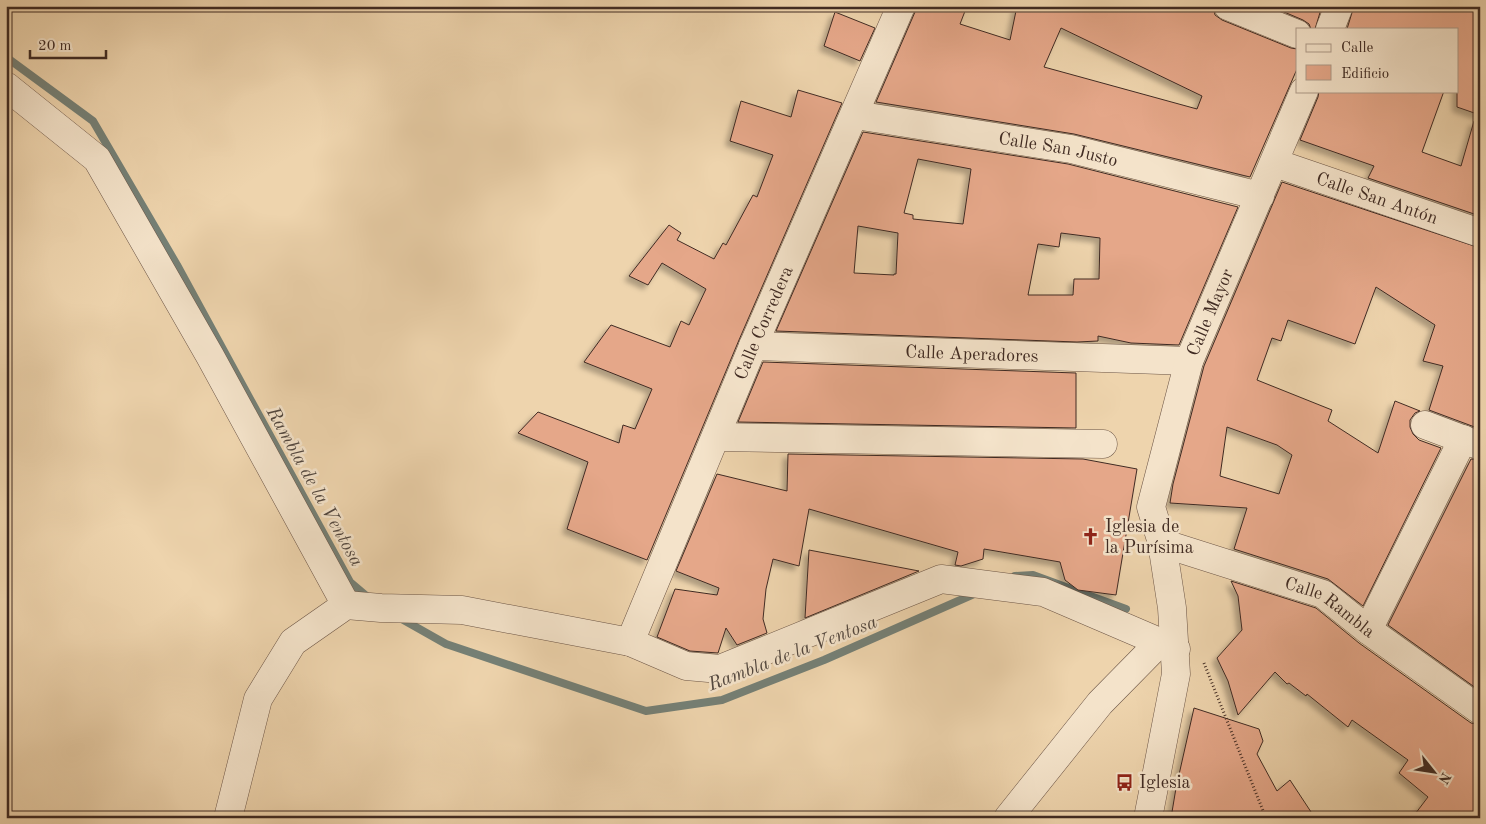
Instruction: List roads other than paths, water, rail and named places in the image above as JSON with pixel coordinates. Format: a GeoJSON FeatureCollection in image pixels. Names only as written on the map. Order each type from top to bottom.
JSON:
{"type":"FeatureCollection","features":[{"type":"Feature","properties":{"kind":"street","name":"Calle Corredera"},"geometry":{"type":"LineString","coordinates":[[630,642],[753,346],[901,6]]}},
{"type":"Feature","properties":{"kind":"street"},"geometry":{"type":"LineString","coordinates":[[1228,6],[1296,34]]}},
{"type":"Feature","properties":{"kind":"street"},"geometry":{"type":"LineString","coordinates":[[1330,28],[1339,6]]}},
{"type":"Feature","properties":{"kind":"street"},"geometry":{"type":"LineString","coordinates":[[6,86],[97,159],[210,356],[346,605]]}},
{"type":"Feature","properties":{"kind":"street","name":"Calle Mayor"},"geometry":{"type":"LineString","coordinates":[[1148,818],[1176,674],[1167,646],[1172,608],[1162,543],[1151,507],[1189,361],[1275,163],[1304,92]]}},
{"type":"Feature","properties":{"kind":"street","name":"Calle San Justo"},"geometry":{"type":"LineString","coordinates":[[855,115],[1071,149],[1260,196]]}},
{"type":"Feature","properties":{"kind":"street","name":"Calle San Antón"},"geometry":{"type":"LineString","coordinates":[[1275,163],[1480,233]]}},
{"type":"Feature","properties":{"kind":"street","name":"Calle Aperadores"},"geometry":{"type":"LineString","coordinates":[[753,346],[1189,361]]}},
{"type":"Feature","properties":{"kind":"street"},"geometry":{"type":"LineString","coordinates":[[1368,630],[1471,442],[1425,426]]}},
{"type":"Feature","properties":{"kind":"street"},"geometry":{"type":"LineString","coordinates":[[716,437],[1103,444]]}},
{"type":"Feature","properties":{"kind":"street","name":"Calle Rambla"},"geometry":{"type":"LineString","coordinates":[[1162,543],[1324,594],[1368,630],[1480,710]]}},
{"type":"Feature","properties":{"kind":"street"},"geometry":{"type":"LineString","coordinates":[[228,818],[258,699],[293,642],[346,605],[462,610],[630,642],[686,666],[720,669],[941,579],[1043,592],[1167,646],[1100,703],[1008,818]]}},
{"type":"Feature","properties":{"kind":"waterway","name":"Rambla de la Ventosa"},"geometry":{"type":"LineString","coordinates":[[6,57],[93,121],[177,265],[350,582],[370,599]]}},
{"type":"Feature","properties":{"kind":"waterway","name":"Rambla de la Ventosa"},"geometry":{"type":"LineString","coordinates":[[1015,576],[1033,575],[1126,609]]}},
{"type":"Feature","properties":{"kind":"waterway","name":"Rambla de la Ventosa"},"geometry":{"type":"LineString","coordinates":[[400,618],[446,644],[646,711],[722,700],[824,660],[974,594]]}},
{"type":"Feature","properties":{"kind":"place","name":"Iglesia de la Purísima"},"geometry":{"type":"Point","coordinates":[1091,536]}},
{"type":"Feature","properties":{"kind":"place","name":"Iglesia"},"geometry":{"type":"Point","coordinates":[1125,782]}}]}
